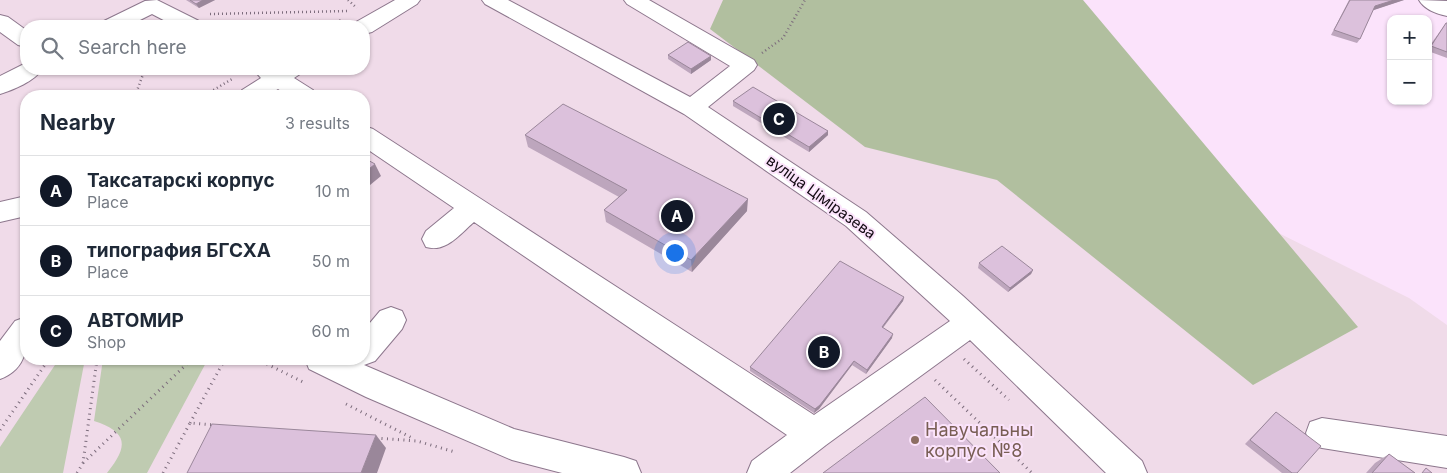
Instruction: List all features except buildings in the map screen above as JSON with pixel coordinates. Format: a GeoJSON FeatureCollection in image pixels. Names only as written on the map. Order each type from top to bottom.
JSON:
{"type":"FeatureCollection","features":[{"type":"Feature","properties":{"kind":"street"},"geometry":{"type":"LineString","coordinates":[[370,23],[410,0]]}},
{"type":"Feature","properties":{"kind":"street","name":"вуліца Ціміразева"},"geometry":{"type":"LineString","coordinates":[[492,0],[721,125],[856,219],[971,323],[1130,473]]}},
{"type":"Feature","properties":{"kind":"street"},"geometry":{"type":"LineString","coordinates":[[634,0],[746,65],[692,108]]}},
{"type":"Feature","properties":{"kind":"street"},"geometry":{"type":"LineString","coordinates":[[1429,0],[1447,10]]}},
{"type":"Feature","properties":{"kind":"street"},"geometry":{"type":"LineString","coordinates":[[122,20],[151,3],[198,20]]}},
{"type":"Feature","properties":{"kind":"street"},"geometry":{"type":"LineString","coordinates":[[0,22],[20,36]]}},
{"type":"Feature","properties":{"kind":"street"},"geometry":{"type":"LineString","coordinates":[[0,86],[20,75]]}},
{"type":"Feature","properties":{"kind":"street"},"geometry":{"type":"LineString","coordinates":[[255,90],[267,75]]}},
{"type":"Feature","properties":{"kind":"street"},"geometry":{"type":"LineString","coordinates":[[274,75],[296,90]]}},
{"type":"Feature","properties":{"kind":"street"},"geometry":{"type":"LineString","coordinates":[[370,139],[814,434]]}},
{"type":"Feature","properties":{"kind":"street"},"geometry":{"type":"LineString","coordinates":[[0,212],[20,207]]}},
{"type":"Feature","properties":{"kind":"street"},"geometry":{"type":"LineString","coordinates":[[436,238],[473,208]]}},
{"type":"Feature","properties":{"kind":"street"},"geometry":{"type":"LineString","coordinates":[[370,339],[391,320]]}},
{"type":"Feature","properties":{"kind":"street"},"geometry":{"type":"LineString","coordinates":[[764,473],[814,434],[971,323]]}},
{"type":"Feature","properties":{"kind":"street"},"geometry":{"type":"LineString","coordinates":[[0,364],[20,338]]}},
{"type":"Feature","properties":{"kind":"street"},"geometry":{"type":"LineString","coordinates":[[353,365],[378,387],[512,444],[624,473]]}},
{"type":"Feature","properties":{"kind":"street"},"geometry":{"type":"LineString","coordinates":[[1322,433],[1447,452]]}},
{"type":"Feature","properties":{"kind":"path"},"geometry":{"type":"LineString","coordinates":[[198,20],[359,11],[348,0]]}},
{"type":"Feature","properties":{"kind":"path"},"geometry":{"type":"LineString","coordinates":[[746,65],[783,38],[805,0]]}},
{"type":"Feature","properties":{"kind":"path"},"geometry":{"type":"LineString","coordinates":[[137,90],[143,75]]}},
{"type":"Feature","properties":{"kind":"path"},"geometry":{"type":"LineString","coordinates":[[220,90],[261,75]]}},
{"type":"Feature","properties":{"kind":"path"},"geometry":{"type":"LineString","coordinates":[[916,362],[1032,473]]}},
{"type":"Feature","properties":{"kind":"path"},"geometry":{"type":"LineString","coordinates":[[0,430],[46,365]]}},
{"type":"Feature","properties":{"kind":"path"},"geometry":{"type":"LineString","coordinates":[[83,463],[96,365]]}},
{"type":"Feature","properties":{"kind":"path"},"geometry":{"type":"LineString","coordinates":[[77,473],[83,463],[186,365]]}},
{"type":"Feature","properties":{"kind":"path"},"geometry":{"type":"LineString","coordinates":[[163,473],[222,365]]}},
{"type":"Feature","properties":{"kind":"path"},"geometry":{"type":"LineString","coordinates":[[190,423],[220,426]]}},
{"type":"Feature","properties":{"kind":"path"},"geometry":{"type":"LineString","coordinates":[[368,437],[417,441],[463,454]]}},
{"type":"Feature","properties":{"kind":"shaded area"},"geometry":{"type":"Polygon","coordinates":[[[0,0],[811,0],[1409,298],[1447,325],[1447,473],[0,473],[0,0]]]}},
{"type":"Feature","properties":{"kind":"green space"},"geometry":{"type":"Polygon","coordinates":[[[723,0],[1083,0],[1358,327],[1253,385],[997,180],[865,147],[710,29],[723,0]]]}},
{"type":"Feature","properties":{"kind":"green space"},"geometry":{"type":"Polygon","coordinates":[[[55,365],[84,365],[63,473],[0,473],[0,447],[55,365]]]}},
{"type":"Feature","properties":{"kind":"green space"},"geometry":{"type":"Polygon","coordinates":[[[102,365],[205,365],[147,473],[107,473],[119,455],[122,441],[113,430],[94,421],[102,365]]]}},
{"type":"Feature","properties":{"kind":"place","name":"АВТОМИР"},"geometry":{"type":"Point","coordinates":[779,119]}},
{"type":"Feature","properties":{"kind":"place","name":"Таксатарскі корпус"},"geometry":{"type":"Point","coordinates":[677,216]}},
{"type":"Feature","properties":{"kind":"place","name":"типография БГСХА"},"geometry":{"type":"Point","coordinates":[824,352]}},
{"type":"Feature","properties":{"kind":"place","name":"Навучальны корпус №8"},"geometry":{"type":"Point","coordinates":[915,440]}}]}
